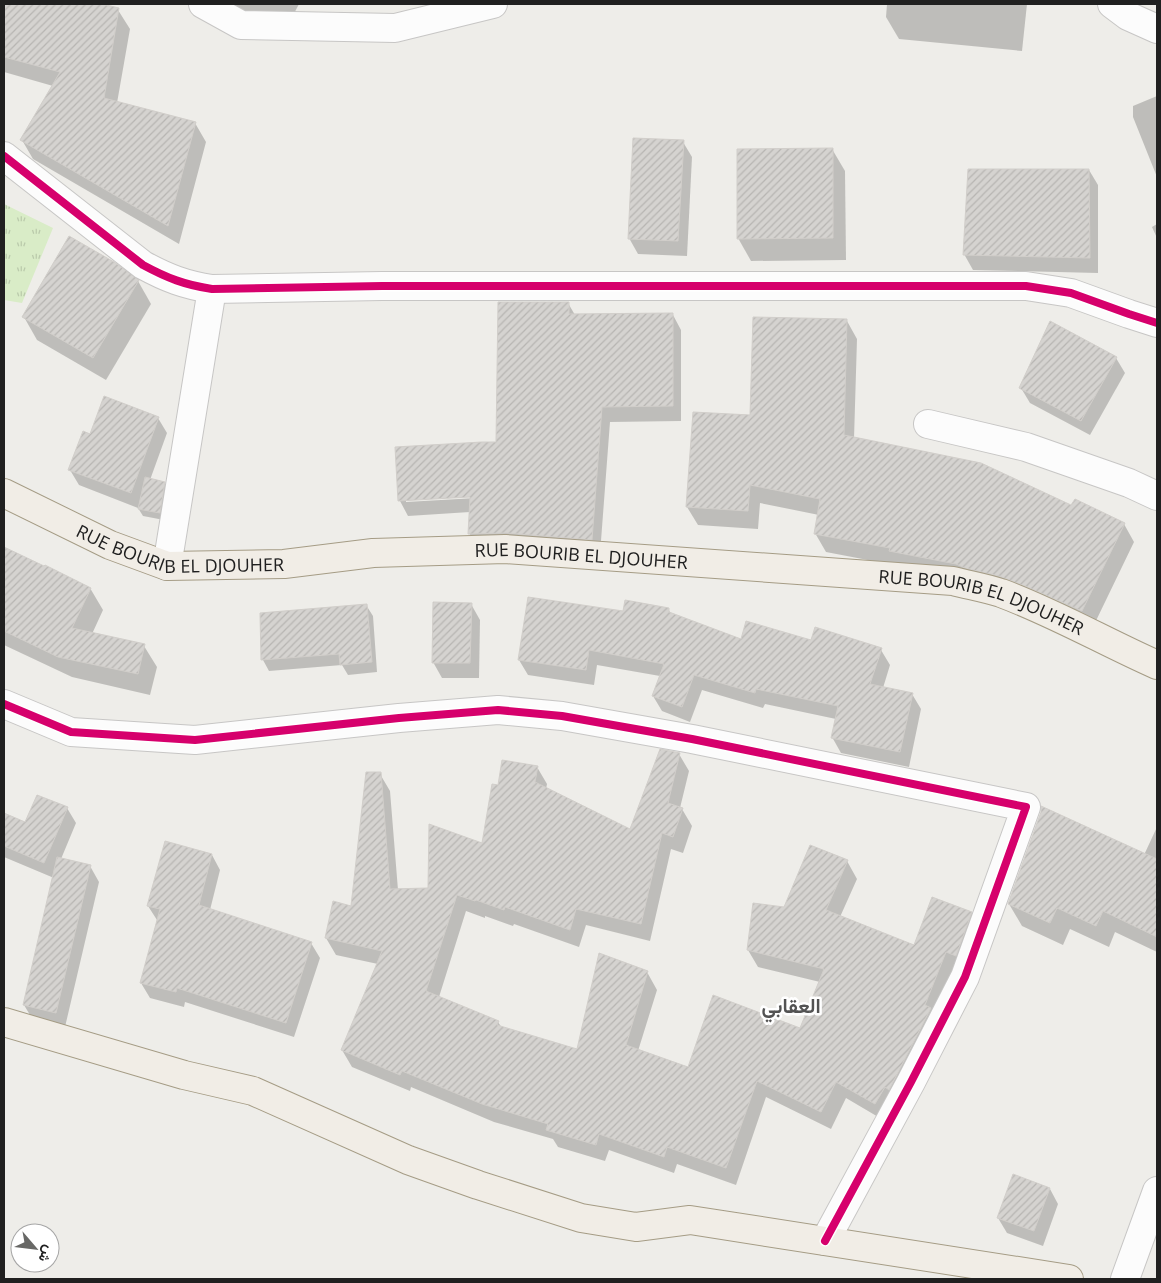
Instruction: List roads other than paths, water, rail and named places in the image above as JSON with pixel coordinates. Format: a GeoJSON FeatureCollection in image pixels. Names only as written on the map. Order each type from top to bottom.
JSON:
{"type":"FeatureCollection","features":[{"type":"Feature","properties":{"kind":"main road","name":"RUE BOURIB EL DJOUHER"},"geometry":{"type":"LineString","coordinates":[[4,493],[110,545],[167,566],[284,564],[373,553],[505,549],[953,581],[999,593],[1054,615],[1157,666]]}},
{"type":"Feature","properties":{"kind":"main road"},"geometry":{"type":"LineString","coordinates":[[4,1022],[184,1075],[253,1091],[408,1160],[581,1218],[636,1227],[690,1220],[1069,1279]]}},
{"type":"Feature","properties":{"kind":"street"},"geometry":{"type":"LineString","coordinates":[[203,4],[241,25],[395,28],[493,4]]}},
{"type":"Feature","properties":{"kind":"street"},"geometry":{"type":"LineString","coordinates":[[1112,4],[1128,16],[1157,29]]}},
{"type":"Feature","properties":{"kind":"street"},"geometry":{"type":"LineString","coordinates":[[4,156],[143,265],[166,277],[191,286],[212,289],[382,286],[1026,286],[1071,293],[1157,323]]}},
{"type":"Feature","properties":{"kind":"street"},"geometry":{"type":"LineString","coordinates":[[167,566],[212,289]]}},
{"type":"Feature","properties":{"kind":"street"},"geometry":{"type":"LineString","coordinates":[[928,424],[1026,447],[1129,483],[1157,496]]}},
{"type":"Feature","properties":{"kind":"street"},"geometry":{"type":"LineString","coordinates":[[4,704],[71,732],[195,740],[400,718],[498,710],[562,716],[692,739],[1026,807],[965,978],[825,1241]]}},
{"type":"Feature","properties":{"kind":"street"},"geometry":{"type":"LineString","coordinates":[[1126,1279],[1157,1191]]}},
{"type":"Feature","properties":{"kind":"district","name":"العقابي"},"geometry":{"type":"Point","coordinates":[791,1005]}}]}
